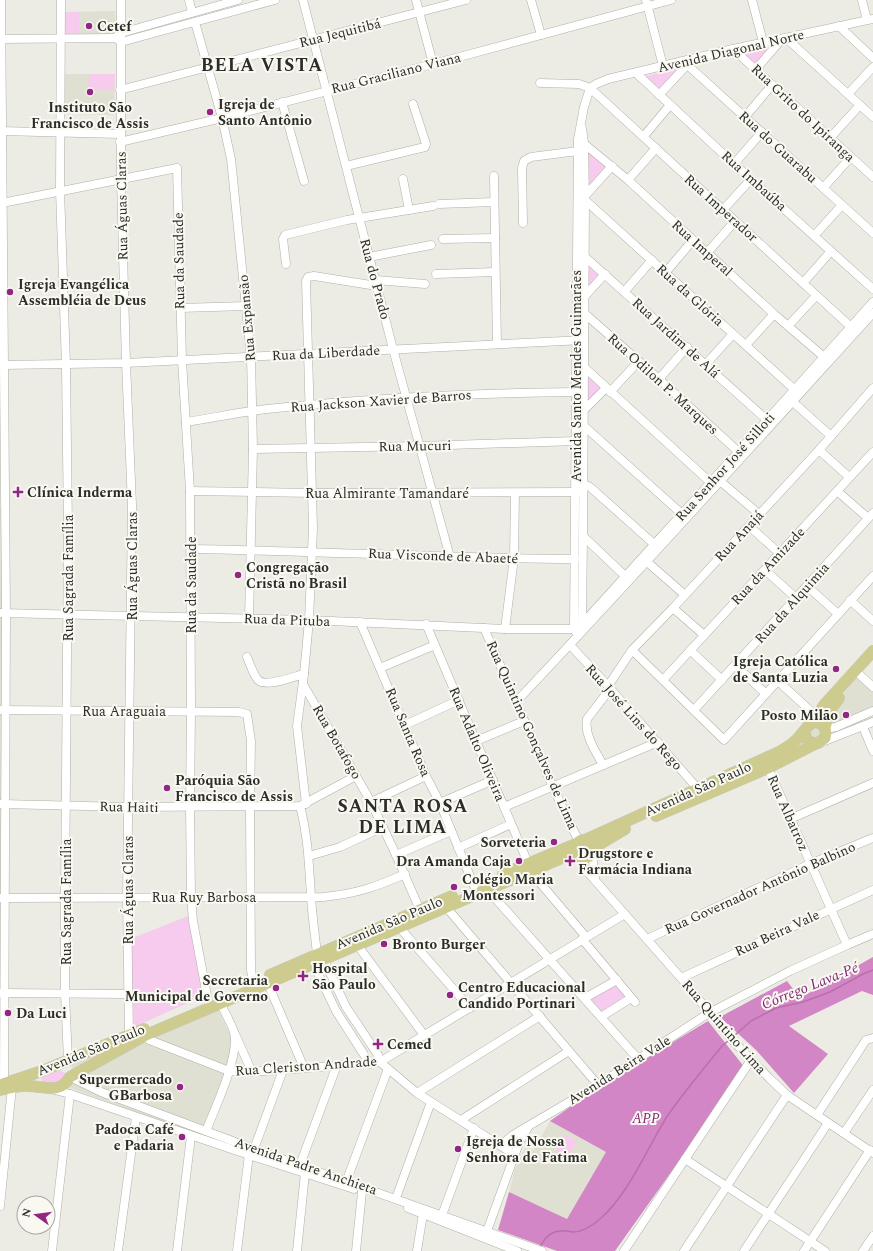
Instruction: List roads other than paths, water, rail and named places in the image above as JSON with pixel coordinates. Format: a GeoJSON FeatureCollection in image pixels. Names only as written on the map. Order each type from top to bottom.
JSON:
{"type":"FeatureCollection","features":[{"type":"Feature","properties":{"kind":"main road","name":"Avenida São Paulo"},"geometry":{"type":"LineString","coordinates":[[583,848],[698,789],[778,752],[797,739],[873,651]]}},
{"type":"Feature","properties":{"kind":"main road"},"geometry":{"type":"LineString","coordinates":[[825,728],[820,723],[811,723],[805,736],[806,739],[818,743],[826,734],[825,728],[827,718],[834,704],[873,660]]}},
{"type":"Feature","properties":{"kind":"main road","name":"Avenida São Paulo"},"geometry":{"type":"LineString","coordinates":[[4,1086],[47,1088],[62,1087],[70,1077],[146,1035],[268,984],[420,910],[474,886],[583,848],[647,819],[768,768],[818,743]]}},
{"type":"Feature","properties":{"kind":"main road","name":"Avenida São Paulo"},"geometry":{"type":"LineString","coordinates":[[4,1086],[129,1036],[253,982],[358,946],[487,889],[529,867]]}},
{"type":"Feature","properties":{"kind":"main road"},"geometry":{"type":"LineString","coordinates":[[63,1063],[70,1077]]}},
{"type":"Feature","properties":{"kind":"main road"},"geometry":{"type":"LineString","coordinates":[[42,1071],[40,1075],[40,1082],[47,1088]]}},
{"type":"Feature","properties":{"kind":"street"},"geometry":{"type":"LineString","coordinates":[[0,1206],[4,1086],[2,898],[4,366],[0,39],[1,0]]}},
{"type":"Feature","properties":{"kind":"street","name":"Rua Sagrada Família"},"geometry":{"type":"LineString","coordinates":[[60,0],[60,190],[66,365],[68,614],[65,994],[63,1063]]}},
{"type":"Feature","properties":{"kind":"street","name":"Rua Águas Claras"},"geometry":{"type":"LineString","coordinates":[[121,0],[119,38],[120,138],[126,363],[132,505],[127,898],[129,1036]]}},
{"type":"Feature","properties":{"kind":"street"},"geometry":{"type":"LineString","coordinates":[[189,0],[192,12]]}},
{"type":"Feature","properties":{"kind":"street"},"geometry":{"type":"LineString","coordinates":[[119,38],[192,12],[238,0]]}},
{"type":"Feature","properties":{"kind":"street"},"geometry":{"type":"LineString","coordinates":[[0,39],[119,38],[195,22],[275,0]]}},
{"type":"Feature","properties":{"kind":"street","name":"Rua do Prado"},"geometry":{"type":"LineString","coordinates":[[303,0],[393,349],[450,557]]}},
{"type":"Feature","properties":{"kind":"street"},"geometry":{"type":"LineString","coordinates":[[416,0],[433,64]]}},
{"type":"Feature","properties":{"kind":"street","name":"Rua Jequitibá"},"geometry":{"type":"LineString","coordinates":[[120,90],[466,0]]}},
{"type":"Feature","properties":{"kind":"street"},"geometry":{"type":"LineString","coordinates":[[531,0],[541,35]]}},
{"type":"Feature","properties":{"kind":"street","name":"Rua Graciliano Viana"},"geometry":{"type":"LineString","coordinates":[[1,132],[60,133],[120,138],[222,118],[541,35],[647,3],[671,0]]}},
{"type":"Feature","properties":{"kind":"street"},"geometry":{"type":"LineString","coordinates":[[752,0],[763,42]]}},
{"type":"Feature","properties":{"kind":"street"},"geometry":{"type":"LineString","coordinates":[[862,0],[870,20]]}},
{"type":"Feature","properties":{"kind":"street"},"geometry":{"type":"LineString","coordinates":[[647,3],[663,66]]}},
{"type":"Feature","properties":{"kind":"street","name":"Avenida Diagonal Norte"},"geometry":{"type":"LineString","coordinates":[[590,88],[608,79],[663,66],[685,63],[763,42],[870,20]]}},
{"type":"Feature","properties":{"kind":"street","name":"Rua Expansão"},"geometry":{"type":"LineString","coordinates":[[195,22],[222,118],[231,159],[251,357],[253,449],[249,619]]}},
{"type":"Feature","properties":{"kind":"street"},"geometry":{"type":"LineString","coordinates":[[839,26],[873,58]]}},
{"type":"Feature","properties":{"kind":"street"},"geometry":{"type":"LineString","coordinates":[[756,69],[784,38],[873,117]]}},
{"type":"Feature","properties":{"kind":"street","name":"Rua Grito do Ipiranga"},"geometry":{"type":"LineString","coordinates":[[733,49],[873,177]]}},
{"type":"Feature","properties":{"kind":"street"},"geometry":{"type":"LineString","coordinates":[[659,95],[685,63]]}},
{"type":"Feature","properties":{"kind":"street","name":"Rua do Guarabu"},"geometry":{"type":"LineString","coordinates":[[685,63],[873,233]]}},
{"type":"Feature","properties":{"kind":"street"},"geometry":{"type":"LineString","coordinates":[[848,94],[873,67]]}},
{"type":"Feature","properties":{"kind":"street","name":"Rua Imbaúba"},"geometry":{"type":"LineString","coordinates":[[636,73],[734,164],[873,289]]}},
{"type":"Feature","properties":{"kind":"street"},"geometry":{"type":"LineString","coordinates":[[540,83],[579,84],[590,88]]}},
{"type":"Feature","properties":{"kind":"street"},"geometry":{"type":"LineString","coordinates":[[745,117],[772,85]]}},
{"type":"Feature","properties":{"kind":"street","name":"Avenida Santo Mendes Guimarães"},"geometry":{"type":"LineString","coordinates":[[579,630],[575,559],[584,426],[584,367],[580,340],[584,313],[585,198],[581,141],[584,107],[590,88]]}},
{"type":"Feature","properties":{"kind":"street","name":"Rua Imperador"},"geometry":{"type":"LineString","coordinates":[[590,88],[851,327]]}},
{"type":"Feature","properties":{"kind":"street"},"geometry":{"type":"LineString","coordinates":[[282,102],[304,181]]}},
{"type":"Feature","properties":{"kind":"street"},"geometry":{"type":"LineString","coordinates":[[346,166],[425,147],[426,144],[413,104]]}},
{"type":"Feature","properties":{"kind":"street"},"geometry":{"type":"LineString","coordinates":[[644,136],[670,105]]}},
{"type":"Feature","properties":{"kind":"street"},"geometry":{"type":"LineString","coordinates":[[830,138],[860,105]]}},
{"type":"Feature","properties":{"kind":"street"},"geometry":{"type":"LineString","coordinates":[[734,164],[762,132]]}},
{"type":"Feature","properties":{"kind":"street","name":"Avenida Santo Mendes Guimarães"},"geometry":{"type":"LineString","coordinates":[[579,630],[583,536],[576,441],[580,340],[578,151],[581,141]]}},
{"type":"Feature","properties":{"kind":"street","name":"Rua Imperal"},"geometry":{"type":"LineString","coordinates":[[581,141],[628,180],[774,314],[824,357]]}},
{"type":"Feature","properties":{"kind":"street"},"geometry":{"type":"LineString","coordinates":[[628,180],[656,148]]}},
{"type":"Feature","properties":{"kind":"street"},"geometry":{"type":"LineString","coordinates":[[523,223],[522,168],[524,161],[531,158],[578,151]]}},
{"type":"Feature","properties":{"kind":"street"},"geometry":{"type":"LineString","coordinates":[[823,188],[851,157]]}},
{"type":"Feature","properties":{"kind":"street"},"geometry":{"type":"LineString","coordinates":[[585,198],[612,166]]}},
{"type":"Feature","properties":{"kind":"street","name":"Rua da Saudade"},"geometry":{"type":"LineString","coordinates":[[121,179],[177,168],[182,360],[190,491],[191,898],[193,921],[208,1001]]}},
{"type":"Feature","properties":{"kind":"street"},"geometry":{"type":"LineString","coordinates":[[494,176],[497,344]]}},
{"type":"Feature","properties":{"kind":"street"},"geometry":{"type":"LineString","coordinates":[[2,207],[60,190],[121,179]]}},
{"type":"Feature","properties":{"kind":"street"},"geometry":{"type":"LineString","coordinates":[[403,179],[409,210]]}},
{"type":"Feature","properties":{"kind":"street"},"geometry":{"type":"LineString","coordinates":[[723,210],[751,179]]}},
{"type":"Feature","properties":{"kind":"street","name":"Rua da Glória"},"geometry":{"type":"LineString","coordinates":[[585,198],[795,390]]}},
{"type":"Feature","properties":{"kind":"street"},"geometry":{"type":"LineString","coordinates":[[286,264],[283,239],[285,235],[359,218],[436,205],[494,202]]}},
{"type":"Feature","properties":{"kind":"street"},"geometry":{"type":"LineString","coordinates":[[814,236],[842,205]]}},
{"type":"Feature","properties":{"kind":"street"},"geometry":{"type":"LineString","coordinates":[[707,253],[735,221]]}},
{"type":"Feature","properties":{"kind":"street"},"geometry":{"type":"LineString","coordinates":[[443,239],[494,238]]}},
{"type":"Feature","properties":{"kind":"street"},"geometry":{"type":"LineString","coordinates":[[666,272],[694,240]]}},
{"type":"Feature","properties":{"kind":"street"},"geometry":{"type":"LineString","coordinates":[[369,257],[431,245]]}},
{"type":"Feature","properties":{"kind":"street"},"geometry":{"type":"LineString","coordinates":[[802,283],[831,251]]}},
{"type":"Feature","properties":{"kind":"street","name":"Rua Jardim de Alá"},"geometry":{"type":"LineString","coordinates":[[584,256],[767,420]]}},
{"type":"Feature","properties":{"kind":"street"},"geometry":{"type":"LineString","coordinates":[[624,292],[652,260]]}},
{"type":"Feature","properties":{"kind":"street"},"geometry":{"type":"LineString","coordinates":[[436,274],[495,272]]}},
{"type":"Feature","properties":{"kind":"street"},"geometry":{"type":"LineString","coordinates":[[584,297],[605,274]]}},
{"type":"Feature","properties":{"kind":"street"},"geometry":{"type":"LineString","coordinates":[[370,1064],[336,1011],[318,960],[303,805],[297,726],[303,684],[309,620],[312,551],[311,448],[306,281],[308,277],[314,276],[376,283],[424,284]]}},
{"type":"Feature","properties":{"kind":"street"},"geometry":{"type":"LineString","coordinates":[[788,326],[816,296]]}},
{"type":"Feature","properties":{"kind":"street","name":"Rua Senhor José Silloti"},"geometry":{"type":"LineString","coordinates":[[579,630],[646,561],[720,481],[767,420],[873,302]]}},
{"type":"Feature","properties":{"kind":"street"},"geometry":{"type":"LineString","coordinates":[[180,308],[246,306]]}},
{"type":"Feature","properties":{"kind":"street","name":"Rua Odilon P. Marques"},"geometry":{"type":"LineString","coordinates":[[584,313],[741,454]]}},
{"type":"Feature","properties":{"kind":"street","name":"Rua Senhor José Silloti"},"geometry":{"type":"LineString","coordinates":[[579,630],[625,576],[710,482],[741,454],[793,402],[873,313]]}},
{"type":"Feature","properties":{"kind":"street"},"geometry":{"type":"LineString","coordinates":[[746,345],[774,314]]}},
{"type":"Feature","properties":{"kind":"street"},"geometry":{"type":"LineString","coordinates":[[706,364],[733,334]]}},
{"type":"Feature","properties":{"kind":"street","name":"Rua da Liberdade"},"geometry":{"type":"LineString","coordinates":[[4,366],[126,363],[580,340]]}},
{"type":"Feature","properties":{"kind":"street"},"geometry":{"type":"LineString","coordinates":[[659,379],[687,347]]}},
{"type":"Feature","properties":{"kind":"street"},"geometry":{"type":"LineString","coordinates":[[584,410],[638,362]]}},
{"type":"Feature","properties":{"kind":"street"},"geometry":{"type":"LineString","coordinates":[[584,367],[710,482]]}},
{"type":"Feature","properties":{"kind":"street","name":"Rua Anajá"},"geometry":{"type":"LineString","coordinates":[[603,765],[590,740],[586,725],[587,719],[632,650],[673,608],[819,450],[873,388]]}},
{"type":"Feature","properties":{"kind":"street","name":"Rua Jackson Xavier de Barros"},"geometry":{"type":"LineString","coordinates":[[186,422],[253,411],[310,405],[498,393],[577,392]]}},
{"type":"Feature","properties":{"kind":"street"},"geometry":{"type":"LineString","coordinates":[[793,402],[831,436]]}},
{"type":"Feature","properties":{"kind":"street"},"geometry":{"type":"LineString","coordinates":[[584,426],[682,514]]}},
{"type":"Feature","properties":{"kind":"street","name":"Rua Mucuri"},"geometry":{"type":"LineString","coordinates":[[253,449],[576,441]]}},
{"type":"Feature","properties":{"kind":"street"},"geometry":{"type":"LineString","coordinates":[[819,450],[849,477]]}},
{"type":"Feature","properties":{"kind":"street","name":"Rua da Amizade"},"geometry":{"type":"LineString","coordinates":[[663,680],[873,452]]}},
{"type":"Feature","properties":{"kind":"street"},"geometry":{"type":"LineString","coordinates":[[720,481],[759,514]]}},
{"type":"Feature","properties":{"kind":"street"},"geometry":{"type":"LineString","coordinates":[[580,488],[590,487],[654,544]]}},
{"type":"Feature","properties":{"kind":"street","name":"Rua Almirante Tamandaré"},"geometry":{"type":"LineString","coordinates":[[190,491],[312,493],[515,493],[580,488]]}},
{"type":"Feature","properties":{"kind":"street"},"geometry":{"type":"LineString","coordinates":[[837,491],[870,516]]}},
{"type":"Feature","properties":{"kind":"street"},"geometry":{"type":"LineString","coordinates":[[505,629],[514,558],[515,493]]}},
{"type":"Feature","properties":{"kind":"street","name":"Rua da Alquimia"},"geometry":{"type":"LineString","coordinates":[[694,710],[870,516]]}},
{"type":"Feature","properties":{"kind":"street"},"geometry":{"type":"LineString","coordinates":[[749,526],[779,553]]}},
{"type":"Feature","properties":{"kind":"street"},"geometry":{"type":"LineString","coordinates":[[583,536],[625,576]]}},
{"type":"Feature","properties":{"kind":"street","name":"Rua Visconde de Abaeté"},"geometry":{"type":"LineString","coordinates":[[191,549],[312,551],[450,557],[575,559]]}},
{"type":"Feature","properties":{"kind":"street"},"geometry":{"type":"LineString","coordinates":[[646,561],[685,595]]}},
{"type":"Feature","properties":{"kind":"street"},"geometry":{"type":"LineString","coordinates":[[765,570],[796,598]]}},
{"type":"Feature","properties":{"kind":"street"},"geometry":{"type":"LineString","coordinates":[[632,650],[724,740],[873,576]]}},
{"type":"Feature","properties":{"kind":"street"},"geometry":{"type":"LineString","coordinates":[[807,586],[838,614]]}},
{"type":"Feature","properties":{"kind":"street"},"geometry":{"type":"LineString","coordinates":[[850,600],[873,621]]}},
{"type":"Feature","properties":{"kind":"street"},"geometry":{"type":"LineString","coordinates":[[673,608],[704,636]]}},
{"type":"Feature","properties":{"kind":"street","name":"Rua da Pituba"},"geometry":{"type":"LineString","coordinates":[[3,613],[309,620],[426,624],[505,629],[579,630]]}},
{"type":"Feature","properties":{"kind":"street","name":"Rua Santa Rosa"},"geometry":{"type":"LineString","coordinates":[[360,622],[426,776],[440,803],[474,886]]}},
{"type":"Feature","properties":{"kind":"street","name":"Rua Adalto Oliveira"},"geometry":{"type":"LineString","coordinates":[[426,624],[529,867],[633,1000],[601,1017]]}},
{"type":"Feature","properties":{"kind":"street","name":"Rua Quintino Gonçalves de Lima"},"geometry":{"type":"LineString","coordinates":[[484,628],[553,787],[583,848]]}},
{"type":"Feature","properties":{"kind":"street"},"geometry":{"type":"LineString","coordinates":[[516,702],[570,645],[579,630]]}},
{"type":"Feature","properties":{"kind":"street"},"geometry":{"type":"LineString","coordinates":[[380,668],[435,645]]}},
{"type":"Feature","properties":{"kind":"street","name":"Rua José Lins do Rego"},"geometry":{"type":"LineString","coordinates":[[570,645],[658,742],[698,789]]}},
{"type":"Feature","properties":{"kind":"street"},"geometry":{"type":"LineString","coordinates":[[690,650],[722,680]]}},
{"type":"Feature","properties":{"kind":"street"},"geometry":{"type":"LineString","coordinates":[[247,657],[256,677],[260,682],[271,683],[304,674]]}},
{"type":"Feature","properties":{"kind":"street"},"geometry":{"type":"LineString","coordinates":[[735,665],[766,694]]}},
{"type":"Feature","properties":{"kind":"street"},"geometry":{"type":"LineString","coordinates":[[860,675],[873,687]]}},
{"type":"Feature","properties":{"kind":"street"},"geometry":{"type":"LineString","coordinates":[[778,681],[811,723]]}},
{"type":"Feature","properties":{"kind":"street","name":"Rua Botafogo"},"geometry":{"type":"LineString","coordinates":[[303,684],[371,802],[405,874],[420,910]]}},
{"type":"Feature","properties":{"kind":"street"},"geometry":{"type":"LineString","coordinates":[[405,725],[458,700]]}},
{"type":"Feature","properties":{"kind":"street","name":"Rua Araguaia"},"geometry":{"type":"LineString","coordinates":[[3,710],[243,712],[247,714],[251,741],[250,807]]}},
{"type":"Feature","properties":{"kind":"street"},"geometry":{"type":"LineString","coordinates":[[825,728],[836,727],[873,711]]}},
{"type":"Feature","properties":{"kind":"street"},"geometry":{"type":"LineString","coordinates":[[476,741],[524,721]]}},
{"type":"Feature","properties":{"kind":"street","name":"Avenida São Paulo"},"geometry":{"type":"LineString","coordinates":[[818,743],[873,722]]}},
{"type":"Feature","properties":{"kind":"street"},"geometry":{"type":"LineString","coordinates":[[863,726],[873,751]]}},
{"type":"Feature","properties":{"kind":"street"},"geometry":{"type":"LineString","coordinates":[[504,807],[658,742]]}},
{"type":"Feature","properties":{"kind":"street","name":"Rua Albatroz"},"geometry":{"type":"LineString","coordinates":[[768,768],[847,945]]}},
{"type":"Feature","properties":{"kind":"street"},"geometry":{"type":"LineString","coordinates":[[303,805],[356,776]]}},
{"type":"Feature","properties":{"kind":"street"},"geometry":{"type":"LineString","coordinates":[[371,802],[426,776]]}},
{"type":"Feature","properties":{"kind":"street"},"geometry":{"type":"LineString","coordinates":[[440,803],[493,780]]}},
{"type":"Feature","properties":{"kind":"street"},"geometry":{"type":"LineString","coordinates":[[790,819],[873,783]]}},
{"type":"Feature","properties":{"kind":"street","name":"Rua Haiti"},"geometry":{"type":"LineString","coordinates":[[3,804],[128,807],[250,807],[303,805]]}},
{"type":"Feature","properties":{"kind":"street"},"geometry":{"type":"LineString","coordinates":[[250,807],[251,970],[253,982]]}},
{"type":"Feature","properties":{"kind":"street"},"geometry":{"type":"LineString","coordinates":[[458,848],[511,824]]}},
{"type":"Feature","properties":{"kind":"street"},"geometry":{"type":"LineString","coordinates":[[309,856],[340,847],[382,827]]}},
{"type":"Feature","properties":{"kind":"street"},"geometry":{"type":"LineString","coordinates":[[396,855],[451,831]]}},
{"type":"Feature","properties":{"kind":"street","name":"Rua Governador Antônio Balbino"},"geometry":{"type":"LineString","coordinates":[[647,939],[810,864],[873,838]]}},
{"type":"Feature","properties":{"kind":"street"},"geometry":{"type":"LineString","coordinates":[[583,848],[595,879]]}},
{"type":"Feature","properties":{"kind":"street","name":"Rua Quintino Lima"},"geometry":{"type":"LineString","coordinates":[[583,848],[585,869],[751,1060],[787,1095],[871,1151]]}},
{"type":"Feature","properties":{"kind":"street","name":"Rua Ruy Barbosa"},"geometry":{"type":"LineString","coordinates":[[2,898],[334,896],[361,891],[405,874]]}},
{"type":"Feature","properties":{"kind":"street"},"geometry":{"type":"LineString","coordinates":[[487,889],[549,960],[585,998],[638,1060]]}},
{"type":"Feature","properties":{"kind":"street","name":"Rua Beira Vale"},"geometry":{"type":"LineString","coordinates":[[681,978],[873,890]]}},
{"type":"Feature","properties":{"kind":"street"},"geometry":{"type":"LineString","coordinates":[[446,907],[598,1085]]}},
{"type":"Feature","properties":{"kind":"street","name":"Rua Cleriston Andrade"},"geometry":{"type":"LineString","coordinates":[[146,1035],[152,1041],[229,1071],[252,1072],[370,1064],[380,1062],[625,914]]}},
{"type":"Feature","properties":{"kind":"street"},"geometry":{"type":"LineString","coordinates":[[400,928],[470,1008]]}},
{"type":"Feature","properties":{"kind":"street","name":"Avenida Beira Vale"},"geometry":{"type":"LineString","coordinates":[[501,1145],[513,1135],[598,1085],[709,1013],[790,971],[873,934]]}},
{"type":"Feature","properties":{"kind":"street"},"geometry":{"type":"LineString","coordinates":[[358,946],[424,1035]]}},
{"type":"Feature","properties":{"kind":"street"},"geometry":{"type":"LineString","coordinates":[[318,960],[346,1007],[378,1055],[380,1062],[417,1093],[515,1155]]}},
{"type":"Feature","properties":{"kind":"street"},"geometry":{"type":"LineString","coordinates":[[585,998],[617,980]]}},
{"type":"Feature","properties":{"kind":"street"},"geometry":{"type":"LineString","coordinates":[[268,984],[304,1068]]}},
{"type":"Feature","properties":{"kind":"street"},"geometry":{"type":"LineString","coordinates":[[2,993],[129,994]]}},
{"type":"Feature","properties":{"kind":"street"},"geometry":{"type":"LineString","coordinates":[[221,1004],[252,1072]]}},
{"type":"Feature","properties":{"kind":"street"},"geometry":{"type":"LineString","coordinates":[[336,1011],[346,1007]]}},
{"type":"Feature","properties":{"kind":"street"},"geometry":{"type":"LineString","coordinates":[[417,1093],[540,1016]]}},
{"type":"Feature","properties":{"kind":"street"},"geometry":{"type":"LineString","coordinates":[[206,1131],[229,1071],[235,1041],[234,1032]]}},
{"type":"Feature","properties":{"kind":"street"},"geometry":{"type":"LineString","coordinates":[[817,1115],[870,1039]]}},
{"type":"Feature","properties":{"kind":"street"},"geometry":{"type":"LineString","coordinates":[[461,1120],[569,1051]]}},
{"type":"Feature","properties":{"kind":"street"},"geometry":{"type":"LineString","coordinates":[[232,1060],[239,1055],[245,1057]]}},
{"type":"Feature","properties":{"kind":"street"},"geometry":{"type":"LineString","coordinates":[[624,1251],[751,1060]]}},
{"type":"Feature","properties":{"kind":"street"},"geometry":{"type":"LineString","coordinates":[[300,1165],[337,1066]]}},
{"type":"Feature","properties":{"kind":"street"},"geometry":{"type":"LineString","coordinates":[[346,1183],[388,1069]]}},
{"type":"Feature","properties":{"kind":"street"},"geometry":{"type":"LineString","coordinates":[[237,1251],[251,1152],[283,1070]]}},
{"type":"Feature","properties":{"kind":"street","name":"Avenida Padre Anchieta"},"geometry":{"type":"LineString","coordinates":[[70,1077],[101,1092],[206,1131],[251,1152],[305,1173],[346,1183],[396,1198],[442,1218],[502,1249],[517,1251]]}},
{"type":"Feature","properties":{"kind":"street","name":"Avenida Padre Anchieta"},"geometry":{"type":"LineString","coordinates":[[47,1088],[70,1094],[191,1136],[300,1165],[346,1183],[362,1192],[423,1214],[487,1231],[542,1251]]}},
{"type":"Feature","properties":{"kind":"street"},"geometry":{"type":"LineString","coordinates":[[844,1133],[873,1090]]}},
{"type":"Feature","properties":{"kind":"street"},"geometry":{"type":"LineString","coordinates":[[52,1251],[70,1094]]}},
{"type":"Feature","properties":{"kind":"street"},"geometry":{"type":"LineString","coordinates":[[684,1251],[787,1095]]}},
{"type":"Feature","properties":{"kind":"street"},"geometry":{"type":"LineString","coordinates":[[396,1198],[431,1102]]}},
{"type":"Feature","properties":{"kind":"street"},"geometry":{"type":"LineString","coordinates":[[118,1251],[136,1117]]}},
{"type":"Feature","properties":{"kind":"street"},"geometry":{"type":"LineString","coordinates":[[744,1251],[828,1123]]}},
{"type":"Feature","properties":{"kind":"street"},"geometry":{"type":"LineString","coordinates":[[487,1231],[521,1139],[528,1126]]}},
{"type":"Feature","properties":{"kind":"street"},"geometry":{"type":"LineString","coordinates":[[442,1218],[474,1128]]}},
{"type":"Feature","properties":{"kind":"street"},"geometry":{"type":"LineString","coordinates":[[177,1251],[191,1136]]}},
{"type":"Feature","properties":{"kind":"street"},"geometry":{"type":"LineString","coordinates":[[804,1251],[871,1151]]}},
{"type":"Feature","properties":{"kind":"street"},"geometry":{"type":"LineString","coordinates":[[685,1159],[825,1251]]}},
{"type":"Feature","properties":{"kind":"street"},"geometry":{"type":"LineString","coordinates":[[296,1251],[305,1173]]}},
{"type":"Feature","properties":{"kind":"street"},"geometry":{"type":"LineString","coordinates":[[356,1251],[362,1192]]}},
{"type":"Feature","properties":{"kind":"street"},"geometry":{"type":"LineString","coordinates":[[417,1251],[423,1214]]}},
{"type":"Feature","properties":{"kind":"street"},"geometry":{"type":"LineString","coordinates":[[863,1251],[873,1236]]}},
{"type":"Feature","properties":{"kind":"waterway","name":"Córrego Lava-Pé"},"geometry":{"type":"LineString","coordinates":[[735,1035],[751,1021],[776,1008],[803,1002],[830,992],[873,970]]}},
{"type":"Feature","properties":{"kind":"waterway","name":"Córrego Lava-Pé"},"geometry":{"type":"LineString","coordinates":[[540,1247],[546,1238],[554,1232],[577,1232],[584,1230],[597,1222],[610,1209],[629,1184],[668,1115],[708,1063],[728,1041]]}},
{"type":"Feature","properties":{"kind":"place","name":"Cetef"},"geometry":{"type":"Point","coordinates":[89,26]}},
{"type":"Feature","properties":{"kind":"place","name":"Instituto São Francisco de Assis"},"geometry":{"type":"Point","coordinates":[90,92]}},
{"type":"Feature","properties":{"kind":"place","name":"Igreja de Santo Antônio"},"geometry":{"type":"Point","coordinates":[210,112]}},
{"type":"Feature","properties":{"kind":"place","name":"Igreja Evangélica Assembléia de Deus"},"geometry":{"type":"Point","coordinates":[10,292]}},
{"type":"Feature","properties":{"kind":"place","name":"Clínica Inderma"},"geometry":{"type":"Point","coordinates":[18,492]}},
{"type":"Feature","properties":{"kind":"place","name":"Congregação Cristã no Brasil"},"geometry":{"type":"Point","coordinates":[238,575]}},
{"type":"Feature","properties":{"kind":"place","name":"Igreja Católica de Santa Luzia"},"geometry":{"type":"Point","coordinates":[836,669]}},
{"type":"Feature","properties":{"kind":"place","name":"Posto Milão"},"geometry":{"type":"Point","coordinates":[846,715]}},
{"type":"Feature","properties":{"kind":"place","name":"Paróquia São Francisco de Assis"},"geometry":{"type":"Point","coordinates":[167,788]}},
{"type":"Feature","properties":{"kind":"place","name":"Sorveteria"},"geometry":{"type":"Point","coordinates":[554,842]}},
{"type":"Feature","properties":{"kind":"place","name":"Dra Amanda Caja"},"geometry":{"type":"Point","coordinates":[519,861]}},
{"type":"Feature","properties":{"kind":"place","name":"Drugstore e Farmácia Indiana"},"geometry":{"type":"Point","coordinates":[570,861]}},
{"type":"Feature","properties":{"kind":"place","name":"Colégio Maria Montessori"},"geometry":{"type":"Point","coordinates":[454,887]}},
{"type":"Feature","properties":{"kind":"place","name":"Bronto Burger"},"geometry":{"type":"Point","coordinates":[384,944]}},
{"type":"Feature","properties":{"kind":"place","name":"Hospital São Paulo"},"geometry":{"type":"Point","coordinates":[303,976]}},
{"type":"Feature","properties":{"kind":"place","name":"Secretaria Municipal de Governo"},"geometry":{"type":"Point","coordinates":[276,988]}},
{"type":"Feature","properties":{"kind":"place","name":"Centro Educacional Candido Portinari"},"geometry":{"type":"Point","coordinates":[450,995]}},
{"type":"Feature","properties":{"kind":"place","name":"Da Luci"},"geometry":{"type":"Point","coordinates":[8,1013]}},
{"type":"Feature","properties":{"kind":"place","name":"Cemed"},"geometry":{"type":"Point","coordinates":[378,1044]}},
{"type":"Feature","properties":{"kind":"place","name":"Supermercado GBarbosa"},"geometry":{"type":"Point","coordinates":[180,1087]}},
{"type":"Feature","properties":{"kind":"place","name":"Padoca Café e Padaria"},"geometry":{"type":"Point","coordinates":[182,1137]}},
{"type":"Feature","properties":{"kind":"place","name":"Igreja de Nossa Senhora de Fatima"},"geometry":{"type":"Point","coordinates":[458,1149]}},
{"type":"Feature","properties":{"kind":"district","name":"BELA VISTA"},"geometry":{"type":"Point","coordinates":[262,65]}},
{"type":"Feature","properties":{"kind":"district","name":"SANTA ROSA DE LIMA"},"geometry":{"type":"Point","coordinates":[403,816]}},
{"type":"Feature","properties":{"kind":"park label","name":"APP"},"geometry":{"type":"Point","coordinates":[646,1118]}}]}
